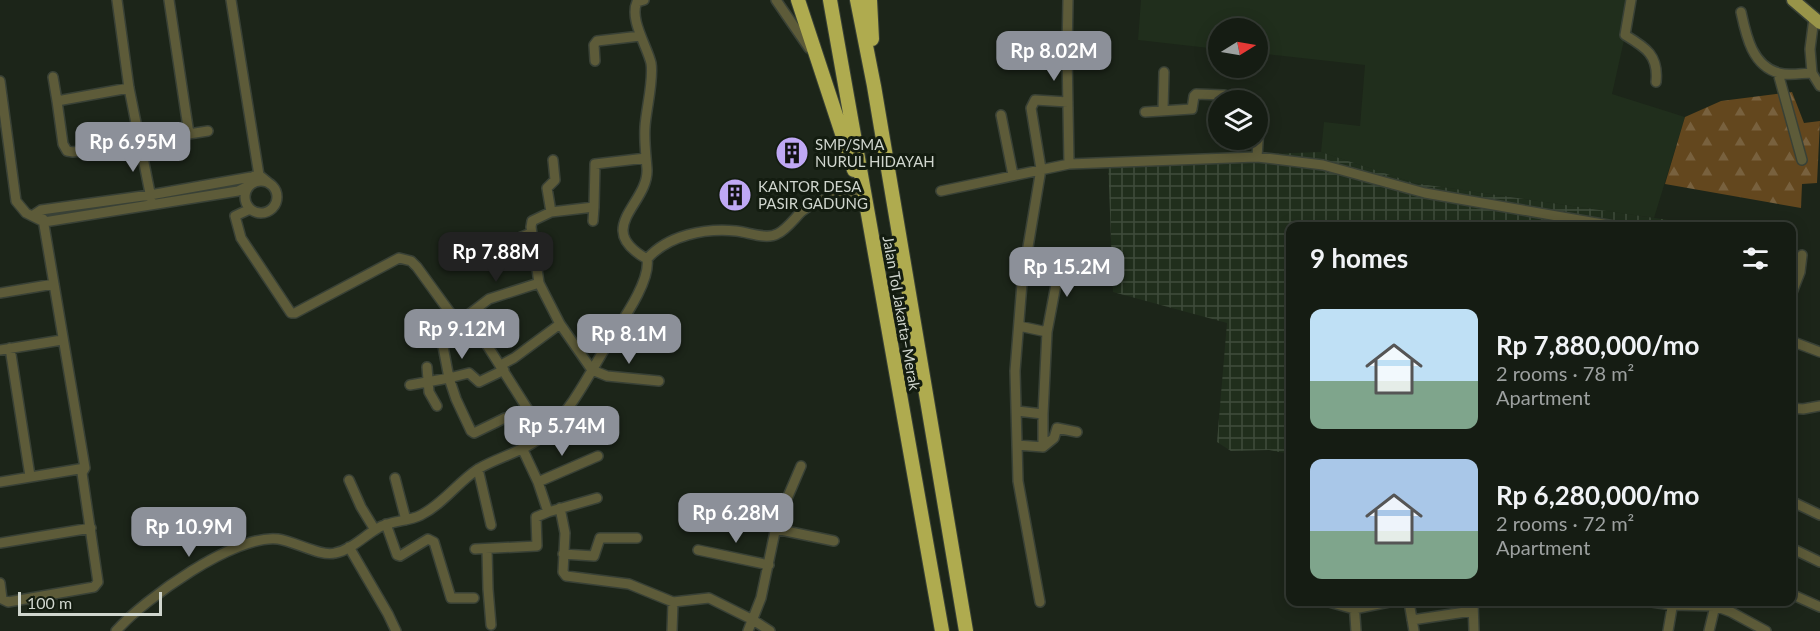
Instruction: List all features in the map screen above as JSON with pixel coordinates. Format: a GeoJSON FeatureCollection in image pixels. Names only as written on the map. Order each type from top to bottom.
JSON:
{"type":"FeatureCollection","features":[{"type":"Feature","properties":{"kind":"highway"},"geometry":{"type":"LineString","coordinates":[[798,0],[858,192]]}},
{"type":"Feature","properties":{"kind":"highway","name":"Jalan Tol Jakarta–Merak"},"geometry":{"type":"LineString","coordinates":[[830,0],[858,192],[942,631]]}},
{"type":"Feature","properties":{"kind":"highway","name":"Jalan Tol Jakarta–Merak"},"geometry":{"type":"LineString","coordinates":[[857,0],[874,86],[966,631]]}},
{"type":"Feature","properties":{"kind":"highway"},"geometry":{"type":"LineString","coordinates":[[870,0],[874,86]]}},
{"type":"Feature","properties":{"kind":"main road"},"geometry":{"type":"LineString","coordinates":[[1793,0],[1817,20]]}},
{"type":"Feature","properties":{"kind":"street"},"geometry":{"type":"LineString","coordinates":[[117,0],[148,200]]}},
{"type":"Feature","properties":{"kind":"street"},"geometry":{"type":"LineString","coordinates":[[169,0],[189,134]]}},
{"type":"Feature","properties":{"kind":"street"},"geometry":{"type":"LineString","coordinates":[[0,81],[16,201],[22,209],[44,222],[255,179],[270,184],[276,193],[273,207],[269,210],[260,212],[250,208],[245,200],[245,194],[255,179],[231,0]]}},
{"type":"Feature","properties":{"kind":"street"},"geometry":{"type":"LineString","coordinates":[[776,0],[818,62]]}},
{"type":"Feature","properties":{"kind":"street"},"geometry":{"type":"LineString","coordinates":[[1068,0],[1069,164]]}},
{"type":"Feature","properties":{"kind":"street"},"geometry":{"type":"LineString","coordinates":[[1631,0],[1625,35],[1643,46],[1656,63],[1656,82]]}},
{"type":"Feature","properties":{"kind":"street"},"geometry":{"type":"LineString","coordinates":[[637,1],[640,36],[651,66],[645,128],[647,177],[625,221],[623,231],[633,251],[647,258]]}},
{"type":"Feature","properties":{"kind":"street"},"geometry":{"type":"LineString","coordinates":[[1741,12],[1747,39],[1765,66],[1778,73],[1812,73]]}},
{"type":"Feature","properties":{"kind":"street"},"geometry":{"type":"LineString","coordinates":[[1817,20],[1810,49],[1812,73],[1820,86]]}},
{"type":"Feature","properties":{"kind":"street"},"geometry":{"type":"LineString","coordinates":[[596,61],[594,45],[597,41],[640,36]]}},
{"type":"Feature","properties":{"kind":"street"},"geometry":{"type":"LineString","coordinates":[[1163,110],[1164,72]]}},
{"type":"Feature","properties":{"kind":"street"},"geometry":{"type":"LineString","coordinates":[[1778,73],[1802,160]]}},
{"type":"Feature","properties":{"kind":"street"},"geometry":{"type":"LineString","coordinates":[[53,77],[66,151],[73,152],[138,139],[208,131]]}},
{"type":"Feature","properties":{"kind":"street"},"geometry":{"type":"LineString","coordinates":[[57,101],[129,88]]}},
{"type":"Feature","properties":{"kind":"street"},"geometry":{"type":"LineString","coordinates":[[1145,112],[1192,109],[1196,94],[1208,94]]}},
{"type":"Feature","properties":{"kind":"street"},"geometry":{"type":"LineString","coordinates":[[1040,603],[1018,482],[1015,371],[1022,283],[1041,169],[1031,108],[1033,102],[1040,99],[1068,102]]}},
{"type":"Feature","properties":{"kind":"street"},"geometry":{"type":"LineString","coordinates":[[1001,115],[1013,175]]}},
{"type":"Feature","properties":{"kind":"street"},"geometry":{"type":"LineString","coordinates":[[1257,150],[1257,157]]}},
{"type":"Feature","properties":{"kind":"street"},"geometry":{"type":"LineString","coordinates":[[941,191],[1069,164],[1257,157],[1323,165],[1425,193],[1591,222]]}},
{"type":"Feature","properties":{"kind":"street"},"geometry":{"type":"LineString","coordinates":[[593,222],[596,165],[646,158]]}},
{"type":"Feature","properties":{"kind":"street"},"geometry":{"type":"LineString","coordinates":[[551,212],[547,188],[555,182],[553,160]]}},
{"type":"Feature","properties":{"kind":"street"},"geometry":{"type":"LineString","coordinates":[[255,179],[270,184]]}},
{"type":"Feature","properties":{"kind":"street"},"geometry":{"type":"LineString","coordinates":[[116,631],[140,606],[217,556],[236,547],[266,539],[279,539],[331,554],[350,547],[386,524],[421,515],[478,469],[544,435],[566,413],[581,392],[636,296],[646,270],[647,258],[662,245],[682,237],[709,231],[737,231],[767,236],[778,234],[803,210],[836,195],[858,192]]}},
{"type":"Feature","properties":{"kind":"street"},"geometry":{"type":"LineString","coordinates":[[32,216],[41,210],[148,200]]}},
{"type":"Feature","properties":{"kind":"street"},"geometry":{"type":"LineString","coordinates":[[594,207],[551,212],[532,221],[531,233],[539,283],[560,324],[592,370],[608,376],[659,381]]}},
{"type":"Feature","properties":{"kind":"street"},"geometry":{"type":"LineString","coordinates":[[250,208],[235,216],[241,238],[292,314],[399,258],[411,261],[417,267],[454,318]]}},
{"type":"Feature","properties":{"kind":"street"},"geometry":{"type":"LineString","coordinates":[[0,583],[2,598],[8,602],[94,587],[98,582],[82,473],[85,468],[41,210]]}},
{"type":"Feature","properties":{"kind":"street"},"geometry":{"type":"LineString","coordinates":[[504,244],[531,233]]}},
{"type":"Feature","properties":{"kind":"street"},"geometry":{"type":"LineString","coordinates":[[1796,282],[1802,255]]}},
{"type":"Feature","properties":{"kind":"street"},"geometry":{"type":"LineString","coordinates":[[1043,447],[1047,332],[1061,258]]}},
{"type":"Feature","properties":{"kind":"street"},"geometry":{"type":"LineString","coordinates":[[505,418],[478,433],[471,431],[449,378],[441,336],[454,318],[468,315],[489,299],[539,283]]}},
{"type":"Feature","properties":{"kind":"street"},"geometry":{"type":"LineString","coordinates":[[0,293],[54,284]]}},
{"type":"Feature","properties":{"kind":"street"},"geometry":{"type":"LineString","coordinates":[[468,315],[544,435]]}},
{"type":"Feature","properties":{"kind":"street"},"geometry":{"type":"LineString","coordinates":[[410,385],[469,373],[479,382],[560,324]]}},
{"type":"Feature","properties":{"kind":"street"},"geometry":{"type":"LineString","coordinates":[[1020,326],[1047,332]]}},
{"type":"Feature","properties":{"kind":"street"},"geometry":{"type":"LineString","coordinates":[[30,476],[5,349],[62,340]]}},
{"type":"Feature","properties":{"kind":"street"},"geometry":{"type":"LineString","coordinates":[[1796,343],[1820,352]]}},
{"type":"Feature","properties":{"kind":"street"},"geometry":{"type":"LineString","coordinates":[[426,368],[431,397],[436,406]]}},
{"type":"Feature","properties":{"kind":"street"},"geometry":{"type":"LineString","coordinates":[[1796,408],[1820,406]]}},
{"type":"Feature","properties":{"kind":"street"},"geometry":{"type":"LineString","coordinates":[[1017,411],[1043,414]]}},
{"type":"Feature","properties":{"kind":"street"},"geometry":{"type":"LineString","coordinates":[[1017,446],[1043,447],[1054,438],[1057,428],[1077,432]]}},
{"type":"Feature","properties":{"kind":"street"},"geometry":{"type":"LineString","coordinates":[[522,448],[538,482],[548,512]]}},
{"type":"Feature","properties":{"kind":"street"},"geometry":{"type":"LineString","coordinates":[[538,482],[598,456]]}},
{"type":"Feature","properties":{"kind":"street"},"geometry":{"type":"LineString","coordinates":[[748,631],[761,598],[776,529],[801,466]]}},
{"type":"Feature","properties":{"kind":"street"},"geometry":{"type":"LineString","coordinates":[[0,482],[85,468]]}},
{"type":"Feature","properties":{"kind":"street"},"geometry":{"type":"LineString","coordinates":[[478,469],[491,525]]}},
{"type":"Feature","properties":{"kind":"street"},"geometry":{"type":"LineString","coordinates":[[395,478],[405,520]]}},
{"type":"Feature","properties":{"kind":"street"},"geometry":{"type":"LineString","coordinates":[[349,480],[361,507],[375,530]]}},
{"type":"Feature","properties":{"kind":"street"},"geometry":{"type":"LineString","coordinates":[[475,549],[537,546],[536,519],[548,512],[597,498]]}},
{"type":"Feature","properties":{"kind":"street"},"geometry":{"type":"LineString","coordinates":[[1796,503],[1820,515]]}},
{"type":"Feature","properties":{"kind":"street"},"geometry":{"type":"LineString","coordinates":[[560,508],[565,533],[563,572],[566,576],[629,584],[673,602],[709,598],[770,631]]}},
{"type":"Feature","properties":{"kind":"street"},"geometry":{"type":"LineString","coordinates":[[386,524],[396,555],[400,556],[428,539],[432,540],[451,598],[474,598]]}},
{"type":"Feature","properties":{"kind":"street"},"geometry":{"type":"LineString","coordinates":[[0,543],[91,528]]}},
{"type":"Feature","properties":{"kind":"street"},"geometry":{"type":"LineString","coordinates":[[776,529],[834,541]]}},
{"type":"Feature","properties":{"kind":"street"},"geometry":{"type":"LineString","coordinates":[[563,554],[594,556],[600,538],[638,538]]}},
{"type":"Feature","properties":{"kind":"street"},"geometry":{"type":"LineString","coordinates":[[350,547],[396,631]]}},
{"type":"Feature","properties":{"kind":"street"},"geometry":{"type":"LineString","coordinates":[[487,549],[491,625]]}},
{"type":"Feature","properties":{"kind":"street"},"geometry":{"type":"LineString","coordinates":[[698,550],[769,565]]}},
{"type":"Feature","properties":{"kind":"street"},"geometry":{"type":"LineString","coordinates":[[1796,550],[1820,562]]}},
{"type":"Feature","properties":{"kind":"street"},"geometry":{"type":"LineString","coordinates":[[1796,596],[1820,608]]}},
{"type":"Feature","properties":{"kind":"street"},"geometry":{"type":"LineString","coordinates":[[672,631],[673,602]]}},
{"type":"Feature","properties":{"kind":"street"},"geometry":{"type":"LineString","coordinates":[[1354,606],[1356,631]]}},
{"type":"Feature","properties":{"kind":"street"},"geometry":{"type":"LineString","coordinates":[[1409,606],[1414,631]]}},
{"type":"Feature","properties":{"kind":"street"},"geometry":{"type":"LineString","coordinates":[[1412,620],[1473,606],[1474,631]]}},
{"type":"Feature","properties":{"kind":"street"},"geometry":{"type":"LineString","coordinates":[[1668,631],[1672,606]]}},
{"type":"Feature","properties":{"kind":"street"},"geometry":{"type":"LineString","coordinates":[[1709,631],[1715,606]]}},
{"type":"Feature","properties":{"kind":"street"},"geometry":{"type":"LineString","coordinates":[[1719,606],[1766,631]]}},
{"type":"Feature","properties":{"kind":"shaded area"},"geometry":{"type":"Polygon","coordinates":[[[1141,0],[1633,0],[1612,94],[1685,117],[1654,218],[1414,183],[1321,152],[1324,122],[1360,126],[1365,65],[1268,54],[1268,18],[1208,18],[1208,48],[1138,40],[1141,0]]]}},
{"type":"Feature","properties":{"kind":"shaded area"},"geometry":{"type":"Polygon","coordinates":[[[1321,152],[1414,183],[1682,222],[1286,222],[1286,453],[1269,450],[1231,451],[1217,442],[1227,323],[1113,292],[1108,160],[1321,152]]]}},
{"type":"Feature","properties":{"kind":"green space"},"geometry":{"type":"Polygon","coordinates":[[[1792,92],[1804,123],[1820,121],[1817,183],[1802,184],[1801,208],[1665,184],[1685,117],[1721,101],[1792,92]]]}},
{"type":"Feature","properties":{"kind":"place","name":"SMP/SMA NURUL HIDAYAH"},"geometry":{"type":"Point","coordinates":[792,153]}},
{"type":"Feature","properties":{"kind":"place","name":"KANTOR DESA PASIR GADUNG"},"geometry":{"type":"Point","coordinates":[735,195]}}]}
